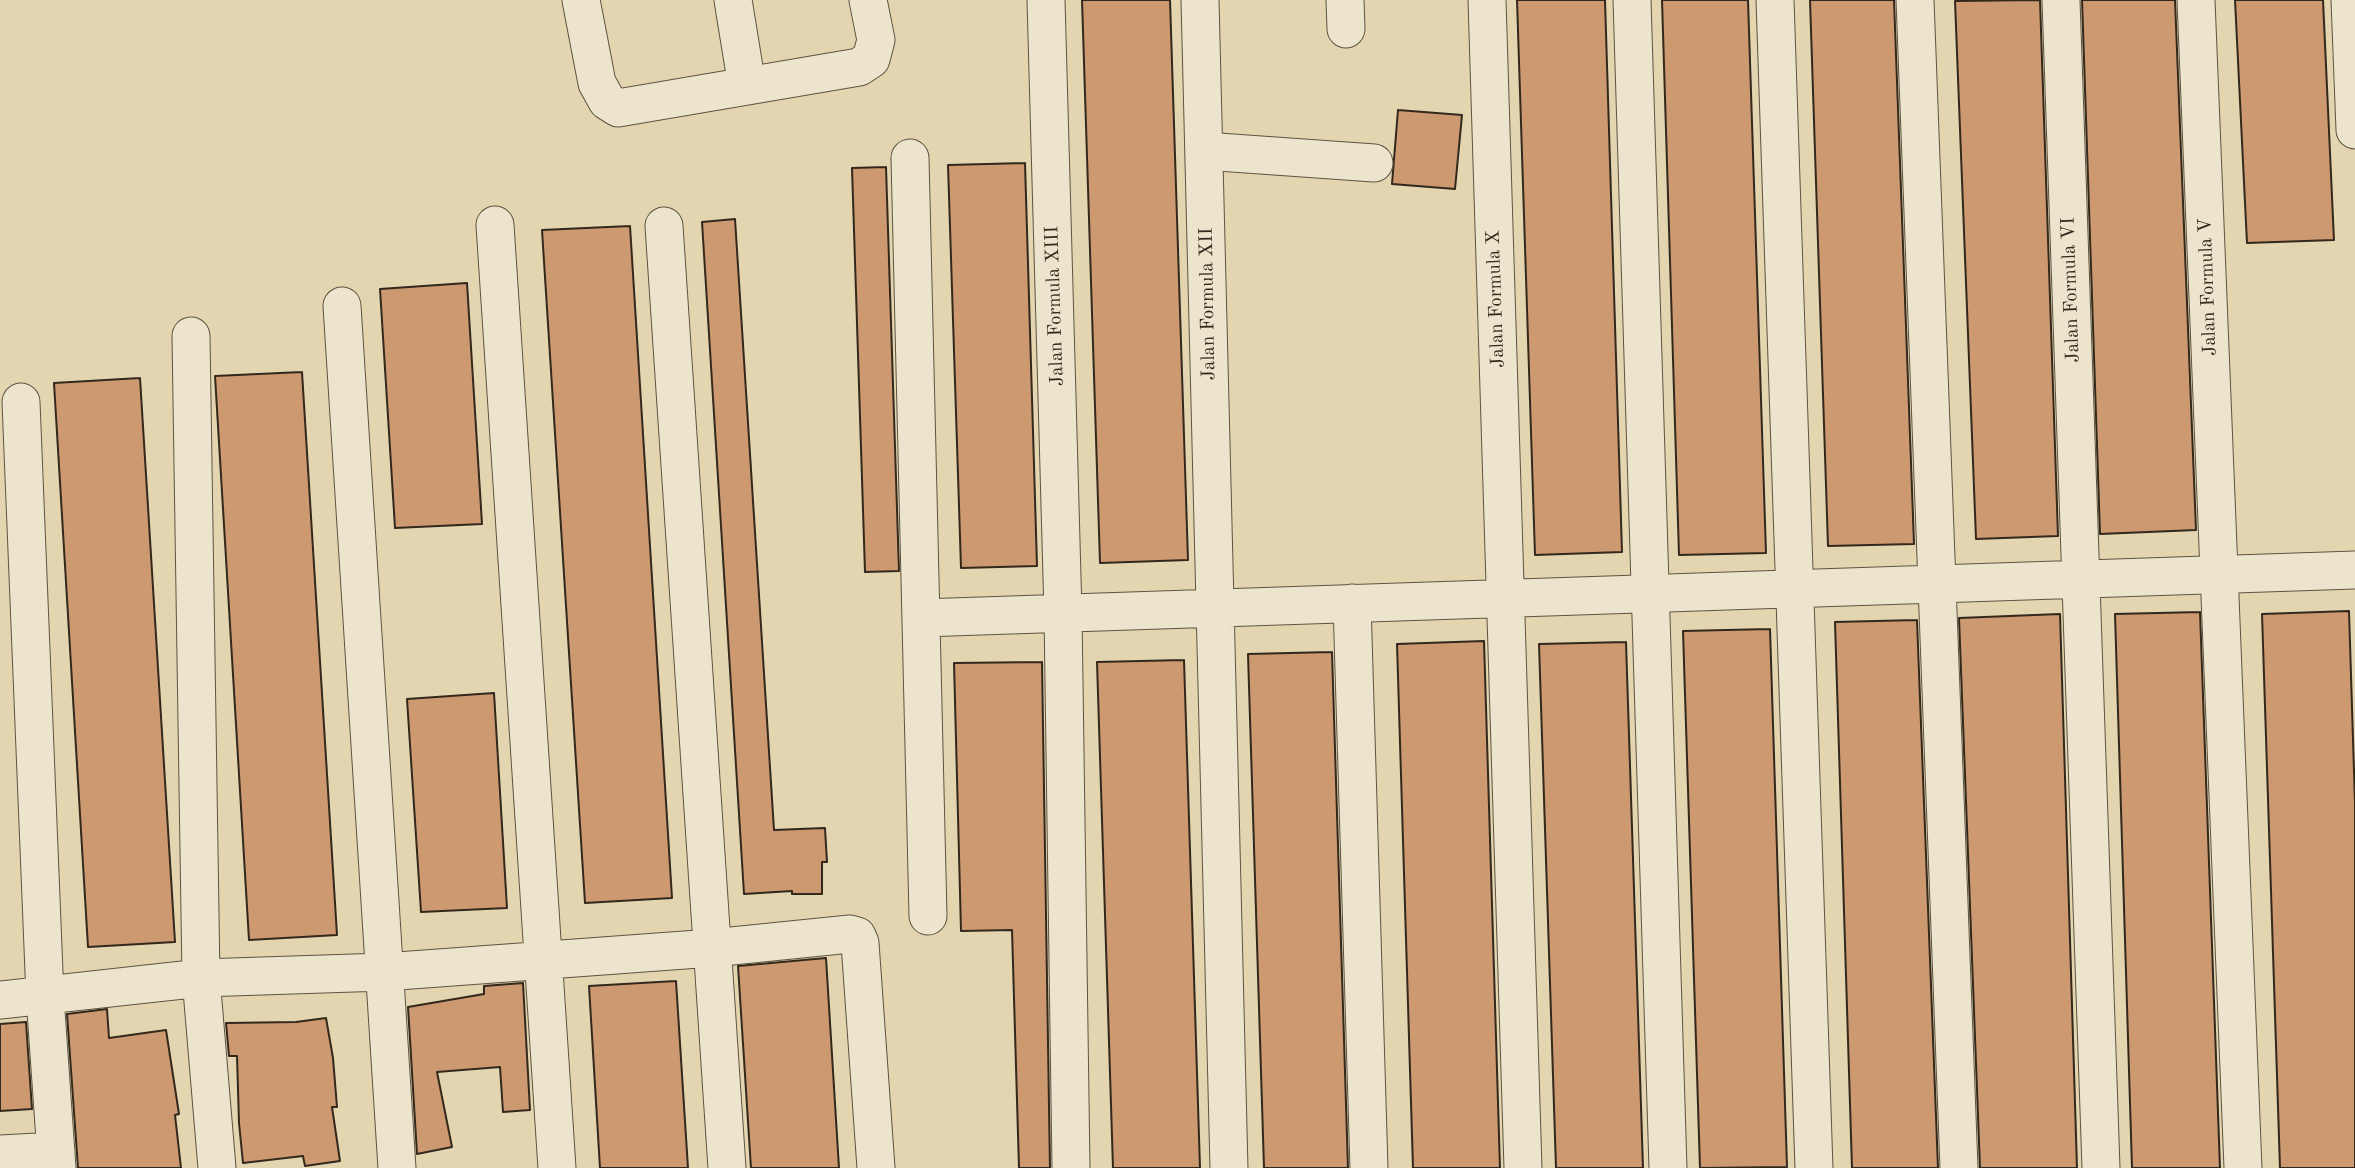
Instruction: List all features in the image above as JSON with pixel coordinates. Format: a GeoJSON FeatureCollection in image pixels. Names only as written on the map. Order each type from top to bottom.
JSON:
{"type":"FeatureCollection","features":[{"type":"Feature","properties":{"kind":"street"},"geometry":{"type":"LineString","coordinates":[[581,0],[597,83],[607,101],[618,108],[859,67],[871,58],[876,40],[868,0]]}},
{"type":"Feature","properties":{"kind":"street"},"geometry":{"type":"LineString","coordinates":[[733,0],[747,86]]}},
{"type":"Feature","properties":{"kind":"street","name":"Jalan Formula XIII"},"geometry":{"type":"LineString","coordinates":[[1046,0],[1063,613],[1071,1168]]}},
{"type":"Feature","properties":{"kind":"street","name":"Jalan Formula XII"},"geometry":{"type":"LineString","coordinates":[[1200,0],[1229,1168]]}},
{"type":"Feature","properties":{"kind":"street","name":"Jalan Formula X"},"geometry":{"type":"LineString","coordinates":[[1487,0],[1523,1168]]}},
{"type":"Feature","properties":{"kind":"street"},"geometry":{"type":"LineString","coordinates":[[1633,0],[1668,1168]]}},
{"type":"Feature","properties":{"kind":"street"},"geometry":{"type":"LineString","coordinates":[[1775,0],[1814,1168]]}},
{"type":"Feature","properties":{"kind":"street"},"geometry":{"type":"LineString","coordinates":[[1915,0],[1959,1168]]}},
{"type":"Feature","properties":{"kind":"street","name":"Jalan Formula VI"},"geometry":{"type":"LineString","coordinates":[[2061,0],[2101,1168]]}},
{"type":"Feature","properties":{"kind":"street","name":"Jalan Formula V"},"geometry":{"type":"LineString","coordinates":[[2196,0],[2243,1168]]}},
{"type":"Feature","properties":{"kind":"street"},"geometry":{"type":"LineString","coordinates":[[2350,0],[2355,130]]}},
{"type":"Feature","properties":{"kind":"street"},"geometry":{"type":"LineString","coordinates":[[1204,151],[1374,163]]}},
{"type":"Feature","properties":{"kind":"street"},"geometry":{"type":"LineString","coordinates":[[910,158],[928,916]]}},
{"type":"Feature","properties":{"kind":"street"},"geometry":{"type":"LineString","coordinates":[[495,225],[557,1168]]}},
{"type":"Feature","properties":{"kind":"street"},"geometry":{"type":"LineString","coordinates":[[664,226],[727,1168]]}},
{"type":"Feature","properties":{"kind":"street"},"geometry":{"type":"LineString","coordinates":[[342,306],[397,1168]]}},
{"type":"Feature","properties":{"kind":"street"},"geometry":{"type":"LineString","coordinates":[[191,336],[201,978],[217,1168]]}},
{"type":"Feature","properties":{"kind":"street"},"geometry":{"type":"LineString","coordinates":[[0,1154],[57,1159],[44,997],[21,402]]}},
{"type":"Feature","properties":{"kind":"street"},"geometry":{"type":"LineString","coordinates":[[921,618],[2355,570]]}},
{"type":"Feature","properties":{"kind":"street"},"geometry":{"type":"LineString","coordinates":[[1352,603],[1369,1168]]}},
{"type":"Feature","properties":{"kind":"street"},"geometry":{"type":"LineString","coordinates":[[0,1000],[201,978],[384,972],[712,948],[850,934],[857,936],[860,943],[876,1168]]}},
{"type":"Feature","properties":{"kind":"building"},"geometry":{"type":"Polygon","coordinates":[[[1082,0],[1170,0],[1188,560],[1100,563],[1082,0]]]}},
{"type":"Feature","properties":{"kind":"building"},"geometry":{"type":"Polygon","coordinates":[[[1517,0],[1605,0],[1622,552],[1535,555],[1517,0]]]}},
{"type":"Feature","properties":{"kind":"building"},"geometry":{"type":"Polygon","coordinates":[[[1662,0],[1748,0],[1766,553],[1679,555],[1662,0]]]}},
{"type":"Feature","properties":{"kind":"building"},"geometry":{"type":"Polygon","coordinates":[[[1810,0],[1894,0],[1914,544],[1828,546],[1810,0]]]}},
{"type":"Feature","properties":{"kind":"building"},"geometry":{"type":"Polygon","coordinates":[[[2040,0],[2058,536],[1976,539],[1955,1],[2040,0]]]}},
{"type":"Feature","properties":{"kind":"building"},"geometry":{"type":"Polygon","coordinates":[[[2082,0],[2175,0],[2196,530],[2100,534],[2082,0]]]}},
{"type":"Feature","properties":{"kind":"building"},"geometry":{"type":"Polygon","coordinates":[[[2235,0],[2323,0],[2334,240],[2247,243],[2235,0]]]}},
{"type":"Feature","properties":{"kind":"building"},"geometry":{"type":"Polygon","coordinates":[[[1398,110],[1462,115],[1455,189],[1392,184],[1398,110]]]}},
{"type":"Feature","properties":{"kind":"building"},"geometry":{"type":"Polygon","coordinates":[[[1025,163],[1037,566],[961,568],[948,165],[1025,163]]]}},
{"type":"Feature","properties":{"kind":"building"},"geometry":{"type":"Polygon","coordinates":[[[886,167],[899,571],[865,572],[852,168],[886,167]]]}},
{"type":"Feature","properties":{"kind":"building"},"geometry":{"type":"Polygon","coordinates":[[[735,219],[774,830],[825,828],[827,862],[822,862],[822,894],[792,894],[792,891],[744,894],[702,222],[735,219]]]}},
{"type":"Feature","properties":{"kind":"building"},"geometry":{"type":"Polygon","coordinates":[[[630,226],[672,898],[585,903],[542,230],[630,226]]]}},
{"type":"Feature","properties":{"kind":"building"},"geometry":{"type":"Polygon","coordinates":[[[467,283],[482,524],[395,528],[380,289],[467,283]]]}},
{"type":"Feature","properties":{"kind":"building"},"geometry":{"type":"Polygon","coordinates":[[[302,372],[337,935],[249,940],[215,376],[302,372]]]}},
{"type":"Feature","properties":{"kind":"building"},"geometry":{"type":"Polygon","coordinates":[[[140,378],[175,942],[88,947],[54,383],[140,378]]]}},
{"type":"Feature","properties":{"kind":"building"},"geometry":{"type":"Polygon","coordinates":[[[2349,611],[2355,803],[2355,1168],[2280,1168],[2262,614],[2349,611]]]}},
{"type":"Feature","properties":{"kind":"building"},"geometry":{"type":"Polygon","coordinates":[[[2200,612],[2220,1168],[2132,1168],[2115,614],[2200,612]]]}},
{"type":"Feature","properties":{"kind":"building"},"geometry":{"type":"Polygon","coordinates":[[[2060,614],[2077,1168],[1980,1168],[1959,618],[2060,614]]]}},
{"type":"Feature","properties":{"kind":"building"},"geometry":{"type":"Polygon","coordinates":[[[1917,620],[1938,1168],[1852,1168],[1835,622],[1917,620]]]}},
{"type":"Feature","properties":{"kind":"building"},"geometry":{"type":"Polygon","coordinates":[[[1770,629],[1787,1167],[1700,1168],[1683,631],[1770,629]]]}},
{"type":"Feature","properties":{"kind":"building"},"geometry":{"type":"Polygon","coordinates":[[[1484,641],[1500,1168],[1413,1168],[1397,644],[1484,641]]]}},
{"type":"Feature","properties":{"kind":"building"},"geometry":{"type":"Polygon","coordinates":[[[1626,642],[1643,1168],[1556,1168],[1539,644],[1626,642]]]}},
{"type":"Feature","properties":{"kind":"building"},"geometry":{"type":"Polygon","coordinates":[[[1332,652],[1348,1168],[1264,1168],[1248,654],[1332,652]]]}},
{"type":"Feature","properties":{"kind":"building"},"geometry":{"type":"Polygon","coordinates":[[[1184,660],[1200,1168],[1113,1168],[1097,662],[1184,660]]]}},
{"type":"Feature","properties":{"kind":"building"},"geometry":{"type":"Polygon","coordinates":[[[1042,662],[1050,1168],[1019,1168],[1012,930],[961,931],[954,663],[1042,662]]]}},
{"type":"Feature","properties":{"kind":"building"},"geometry":{"type":"Polygon","coordinates":[[[494,693],[507,908],[421,912],[407,699],[494,693]]]}},
{"type":"Feature","properties":{"kind":"building"},"geometry":{"type":"Polygon","coordinates":[[[826,958],[839,1168],[751,1168],[738,966],[826,958]]]}},
{"type":"Feature","properties":{"kind":"building"},"geometry":{"type":"Polygon","coordinates":[[[676,981],[688,1168],[600,1168],[589,986],[676,981]]]}},
{"type":"Feature","properties":{"kind":"building"},"geometry":{"type":"Polygon","coordinates":[[[523,983],[530,1110],[503,1112],[500,1067],[437,1072],[452,1147],[417,1154],[408,1007],[484,994],[484,986],[523,983]]]}},
{"type":"Feature","properties":{"kind":"building"},"geometry":{"type":"Polygon","coordinates":[[[107,1009],[109,1038],[166,1030],[179,1114],[175,1115],[181,1168],[78,1168],[67,1014],[107,1009]]]}},
{"type":"Feature","properties":{"kind":"building"},"geometry":{"type":"Polygon","coordinates":[[[326,1018],[333,1058],[337,1107],[332,1107],[340,1161],[305,1166],[303,1156],[243,1163],[237,1056],[229,1056],[226,1023],[296,1022],[326,1018]]]}},
{"type":"Feature","properties":{"kind":"building"},"geometry":{"type":"Polygon","coordinates":[[[26,1022],[32,1109],[0,1111],[0,1024],[26,1022]]]}}]}
